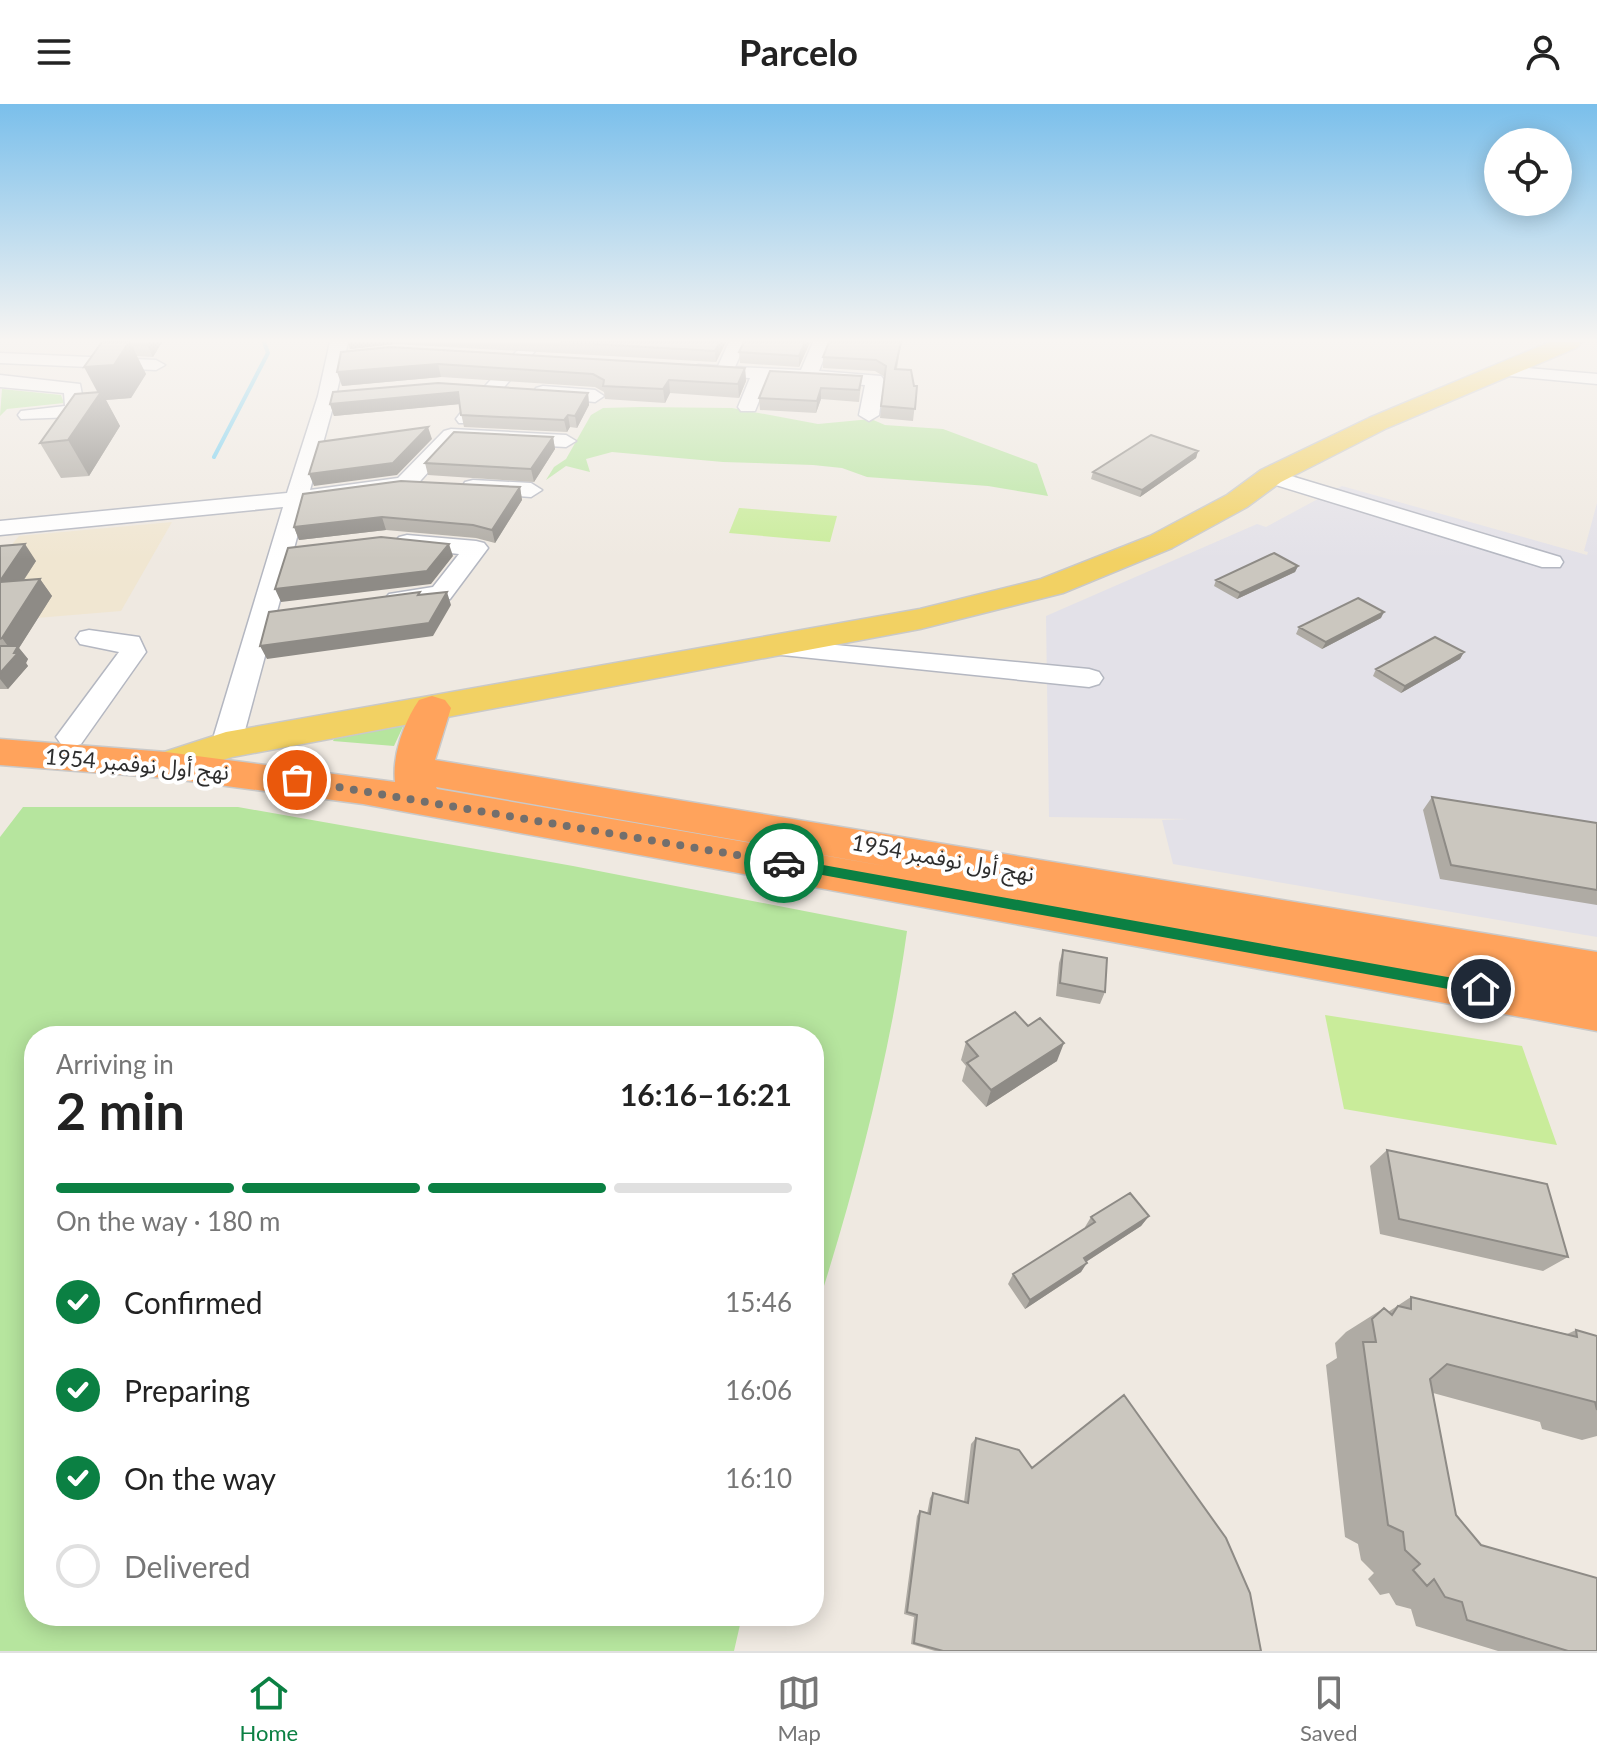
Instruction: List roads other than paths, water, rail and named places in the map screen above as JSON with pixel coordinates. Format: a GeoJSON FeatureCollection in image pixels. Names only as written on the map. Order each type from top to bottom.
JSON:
{"type":"FeatureCollection","features":[{"type":"Feature","properties":{"kind":"highway"},"geometry":{"type":"LineString","coordinates":[[429,717],[438,753],[461,776]]}},
{"type":"Feature","properties":{"kind":"highway"},"geometry":{"type":"LineString","coordinates":[[418,786],[429,717]]}},
{"type":"Feature","properties":{"kind":"highway","name":"نهج أول نوفمبر 1954"},"geometry":{"type":"LineString","coordinates":[[0,730],[226,745],[418,786],[583,827],[1597,1010]]}},
{"type":"Feature","properties":{"kind":"highway","name":"نهج أول نوفمبر 1954"},"geometry":{"type":"LineString","coordinates":[[0,752],[166,765],[310,782],[418,786],[461,776],[1597,972]]}},
{"type":"Feature","properties":{"kind":"main road"},"geometry":{"type":"LineString","coordinates":[[166,765],[226,745],[429,717],[920,619],[1052,586],[1161,542],[1237,501],[1271,476],[1400,414]]}},
{"type":"Feature","properties":{"kind":"street"},"geometry":{"type":"LineString","coordinates":[[28,415],[37,414]]}},
{"type":"Feature","properties":{"kind":"street"},"geometry":{"type":"LineString","coordinates":[[226,745],[296,499],[327,414]]}},
{"type":"Feature","properties":{"kind":"street"},"geometry":{"type":"LineString","coordinates":[[405,484],[471,414]]}},
{"type":"Feature","properties":{"kind":"street"},"geometry":{"type":"LineString","coordinates":[[451,435],[566,441]]}},
{"type":"Feature","properties":{"kind":"street"},"geometry":{"type":"LineString","coordinates":[[1271,476],[1551,562]]}},
{"type":"Feature","properties":{"kind":"street"},"geometry":{"type":"LineString","coordinates":[[0,528],[296,499],[405,484],[531,490]]}},
{"type":"Feature","properties":{"kind":"street"},"geometry":{"type":"LineString","coordinates":[[367,603],[441,594],[476,548],[386,540]]}},
{"type":"Feature","properties":{"kind":"street"},"geometry":{"type":"LineString","coordinates":[[282,552],[312,548]]}},
{"type":"Feature","properties":{"kind":"street"},"geometry":{"type":"LineString","coordinates":[[263,616],[292,612]]}},
{"type":"Feature","properties":{"kind":"street"},"geometry":{"type":"LineString","coordinates":[[71,737],[133,652],[130,643],[89,638]]}},
{"type":"Feature","properties":{"kind":"street"},"geometry":{"type":"LineString","coordinates":[[772,647],[1089,678]]}},
{"type":"Feature","properties":{"kind":"waterway"},"geometry":{"type":"LineString","coordinates":[[214,457],[236,414]]}}]}
